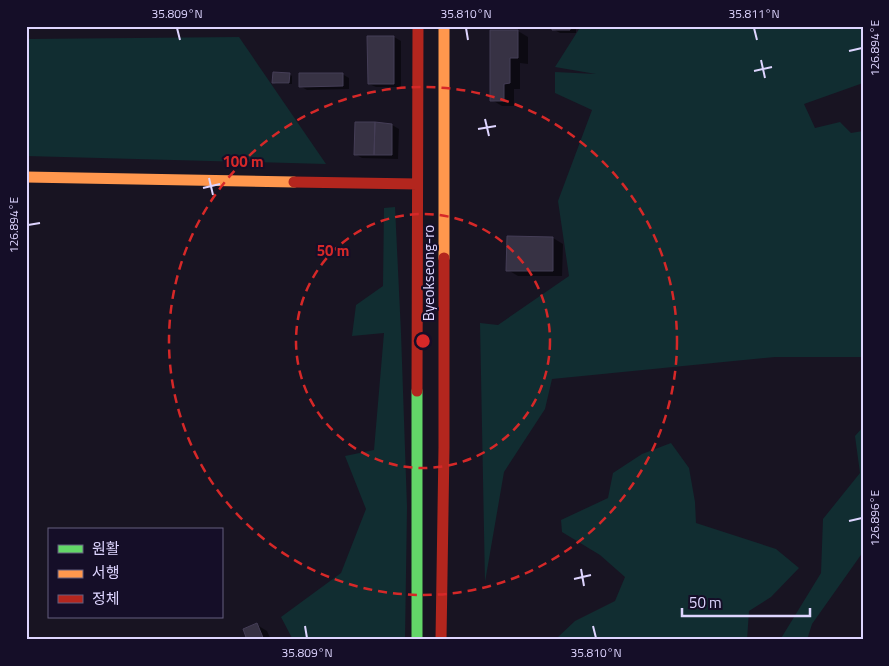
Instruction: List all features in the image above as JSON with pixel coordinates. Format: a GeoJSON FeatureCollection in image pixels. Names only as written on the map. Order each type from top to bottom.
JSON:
{"type":"FeatureCollection","features":[{"type":"Feature","properties":{"kind":"main road","name":"Byeokseong-ro"},"geometry":{"type":"LineString","coordinates":[[417,640],[418,26]]}},
{"type":"Feature","properties":{"kind":"main road","name":"Byeokseong-ro"},"geometry":{"type":"LineString","coordinates":[[441,640],[444,447],[444,26]]}},
{"type":"Feature","properties":{"kind":"main road"},"geometry":{"type":"LineString","coordinates":[[26,177],[417,184]]}},
{"type":"Feature","properties":{"kind":"green space"},"geometry":{"type":"Polygon","coordinates":[[[581,26],[863,26],[863,83],[804,104],[815,128],[840,122],[851,133],[863,131],[863,357],[775,357],[552,379],[545,409],[504,472],[485,582],[480,323],[498,325],[569,276],[558,201],[592,110],[555,93],[555,72],[596,74],[555,67],[581,26]]]}},
{"type":"Feature","properties":{"kind":"green space"},"geometry":{"type":"Polygon","coordinates":[[[239,37],[326,164],[26,156],[26,57],[29,39],[239,37]]]}},
{"type":"Feature","properties":{"kind":"green space"},"geometry":{"type":"Polygon","coordinates":[[[395,207],[407,507],[405,640],[293,640],[281,617],[341,573],[366,509],[345,456],[374,450],[384,333],[352,336],[356,305],[383,286],[384,208],[395,207]]]}},
{"type":"Feature","properties":{"kind":"green space"},"geometry":{"type":"Polygon","coordinates":[[[863,427],[863,552],[812,624],[807,640],[780,640],[821,573],[823,519],[860,473],[855,436],[863,427]]]}},
{"type":"Feature","properties":{"kind":"green space"},"geometry":{"type":"Polygon","coordinates":[[[671,443],[689,468],[695,502],[696,523],[776,549],[799,568],[771,597],[749,611],[747,640],[561,640],[557,638],[575,621],[615,601],[625,577],[600,555],[562,532],[561,520],[608,498],[613,473],[642,454],[671,443]]]}},
{"type":"Feature","properties":{"kind":"building"},"geometry":{"type":"Polygon","coordinates":[[[552,26],[570,26],[570,30],[552,30],[552,26]]]}},
{"type":"Feature","properties":{"kind":"building"},"geometry":{"type":"Polygon","coordinates":[[[490,30],[518,30],[518,58],[510,58],[510,83],[504,84],[504,101],[490,101],[490,30]]]}},
{"type":"Feature","properties":{"kind":"building"},"geometry":{"type":"Polygon","coordinates":[[[367,36],[394,36],[394,84],[368,84],[367,36]]]}},
{"type":"Feature","properties":{"kind":"building"},"geometry":{"type":"Polygon","coordinates":[[[273,72],[290,73],[289,83],[272,83],[273,72]]]}},
{"type":"Feature","properties":{"kind":"building"},"geometry":{"type":"Polygon","coordinates":[[[299,73],[343,73],[343,86],[299,87],[299,73]]]}},
{"type":"Feature","properties":{"kind":"building"},"geometry":{"type":"Polygon","coordinates":[[[355,122],[375,122],[374,155],[354,155],[355,122]]]}},
{"type":"Feature","properties":{"kind":"building"},"geometry":{"type":"Polygon","coordinates":[[[375,122],[392,124],[392,155],[374,155],[375,122]]]}},
{"type":"Feature","properties":{"kind":"building"},"geometry":{"type":"Polygon","coordinates":[[[507,236],[553,237],[553,271],[506,271],[507,236]]]}},
{"type":"Feature","properties":{"kind":"building"},"geometry":{"type":"Polygon","coordinates":[[[257,623],[264,640],[247,640],[243,629],[257,623]]]}},
{"type":"Feature","properties":{"kind":"traffic: fast"},"geometry":{"type":"LineString","coordinates":[[417,391],[417,640]]}},
{"type":"Feature","properties":{"kind":"traffic: slow"},"geometry":{"type":"LineString","coordinates":[[444,26],[444,258]]}},
{"type":"Feature","properties":{"kind":"traffic: slow"},"geometry":{"type":"LineString","coordinates":[[26,177],[294,182]]}},
{"type":"Feature","properties":{"kind":"traffic: jam"},"geometry":{"type":"LineString","coordinates":[[417,391],[418,26]]}},
{"type":"Feature","properties":{"kind":"traffic: jam"},"geometry":{"type":"LineString","coordinates":[[294,182],[417,184]]}},
{"type":"Feature","properties":{"kind":"traffic: jam"},"geometry":{"type":"LineString","coordinates":[[441,640],[444,258]]}}]}
